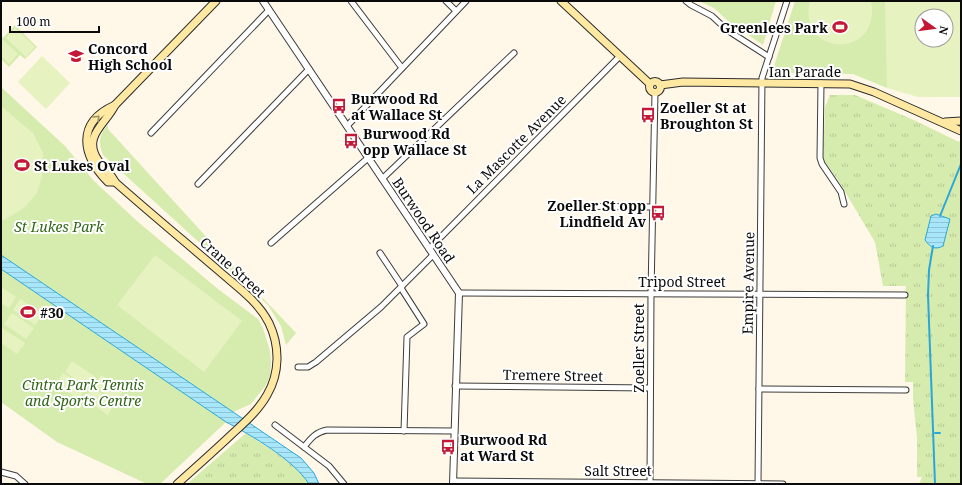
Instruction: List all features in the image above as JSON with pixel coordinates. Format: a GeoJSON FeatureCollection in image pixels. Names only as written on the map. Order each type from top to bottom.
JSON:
{"type":"FeatureCollection","features":[{"type":"Feature","properties":{"kind":"main road"},"geometry":{"type":"LineString","coordinates":[[561,1],[650,84],[649,87],[651,90],[655,92],[660,90],[660,85],[658,82],[655,81],[650,84]]}},
{"type":"Feature","properties":{"kind":"main road","name":"Crane Street"},"geometry":{"type":"LineString","coordinates":[[177,484],[235,432],[250,417],[267,396],[272,386],[277,368],[274,334],[267,319],[258,306],[115,182],[113,176],[98,160],[94,152],[93,145],[98,128],[110,115],[115,106],[211,2]]}},
{"type":"Feature","properties":{"kind":"main road","name":"Ian Parade"},"geometry":{"type":"LineString","coordinates":[[660,85],[682,82],[850,84],[858,86],[961,131]]}},
{"type":"Feature","properties":{"kind":"main road","name":"Ian Parade"},"geometry":{"type":"LineString","coordinates":[[943,122],[961,121]]}},
{"type":"Feature","properties":{"kind":"street","name":"Burwood Road"},"geometry":{"type":"LineString","coordinates":[[264,1],[459,293]]}},
{"type":"Feature","properties":{"kind":"street"},"geometry":{"type":"LineString","coordinates":[[351,1],[402,68]]}},
{"type":"Feature","properties":{"kind":"street"},"geometry":{"type":"LineString","coordinates":[[446,1],[456,11]]}},
{"type":"Feature","properties":{"kind":"street"},"geometry":{"type":"LineString","coordinates":[[347,126],[466,1]]}},
{"type":"Feature","properties":{"kind":"street"},"geometry":{"type":"LineString","coordinates":[[686,1],[712,16],[727,30],[769,56]]}},
{"type":"Feature","properties":{"kind":"street","name":"Empire Avenue"},"geometry":{"type":"LineString","coordinates":[[758,484],[762,78],[787,1]]}},
{"type":"Feature","properties":{"kind":"street"},"geometry":{"type":"LineString","coordinates":[[151,132],[269,10]]}},
{"type":"Feature","properties":{"kind":"street"},"geometry":{"type":"LineString","coordinates":[[382,179],[514,53]]}},
{"type":"Feature","properties":{"kind":"street","name":"La Mascotte Avenue"},"geometry":{"type":"LineString","coordinates":[[429,248],[620,56]]}},
{"type":"Feature","properties":{"kind":"street"},"geometry":{"type":"LineString","coordinates":[[198,184],[309,69]]}},
{"type":"Feature","properties":{"kind":"street"},"geometry":{"type":"LineString","coordinates":[[821,83],[820,158],[822,164],[841,192],[844,204]]}},
{"type":"Feature","properties":{"kind":"street","name":"Zoeller Street"},"geometry":{"type":"LineString","coordinates":[[650,483],[651,293],[655,92]]}},
{"type":"Feature","properties":{"kind":"street"},"geometry":{"type":"LineString","coordinates":[[271,243],[368,158]]}},
{"type":"Feature","properties":{"kind":"street"},"geometry":{"type":"LineString","coordinates":[[553,204],[559,206],[653,206]]}},
{"type":"Feature","properties":{"kind":"street"},"geometry":{"type":"LineString","coordinates":[[380,253],[424,324],[407,337],[404,431]]}},
{"type":"Feature","properties":{"kind":"street"},"geometry":{"type":"LineString","coordinates":[[298,367],[308,367],[316,362],[381,307],[433,254]]}},
{"type":"Feature","properties":{"kind":"street"},"geometry":{"type":"LineString","coordinates":[[453,482],[459,293]]}},
{"type":"Feature","properties":{"kind":"street","name":"Tripod Street"},"geometry":{"type":"LineString","coordinates":[[459,293],[905,295]]}},
{"type":"Feature","properties":{"kind":"street","name":"Tremere Street"},"geometry":{"type":"LineString","coordinates":[[455,386],[650,388]]}},
{"type":"Feature","properties":{"kind":"street"},"geometry":{"type":"LineString","coordinates":[[759,389],[906,390]]}},
{"type":"Feature","properties":{"kind":"street"},"geometry":{"type":"LineString","coordinates":[[275,425],[329,466],[344,484]]}},
{"type":"Feature","properties":{"kind":"street"},"geometry":{"type":"LineString","coordinates":[[304,447],[313,435],[320,431],[327,430],[454,431]]}},
{"type":"Feature","properties":{"kind":"street"},"geometry":{"type":"LineString","coordinates":[[1,472],[16,476],[25,484]]}},
{"type":"Feature","properties":{"kind":"street","name":"Salt Street"},"geometry":{"type":"LineString","coordinates":[[453,482],[783,484]]}},
{"type":"Feature","properties":{"kind":"green space"},"geometry":{"type":"Polygon","coordinates":[[[699,1],[776,1],[763,45],[729,22],[714,8],[699,1]]]}},
{"type":"Feature","properties":{"kind":"green space","name":"Greenlees Park"},"geometry":{"type":"Polygon","coordinates":[[[795,1],[886,1],[888,62],[887,88],[853,74],[777,73],[773,69],[795,1]]]}},
{"type":"Feature","properties":{"kind":"green space","name":"Greenlees Park"},"geometry":{"type":"Polygon","coordinates":[[[810,1],[871,1],[871,21],[864,34],[853,42],[839,44],[826,41],[815,33],[809,20],[810,1]]]}},
{"type":"Feature","properties":{"kind":"green space"},"geometry":{"type":"Polygon","coordinates":[[[885,1],[961,1],[961,97],[918,97],[887,88],[885,1]]]}},
{"type":"Feature","properties":{"kind":"green space"},"geometry":{"type":"Polygon","coordinates":[[[15,25],[37,47],[25,59],[20,55],[9,67],[1,59],[1,36],[3,38],[15,25]]]}},
{"type":"Feature","properties":{"kind":"green space"},"geometry":{"type":"Polygon","coordinates":[[[15,28],[35,47],[26,57],[6,38],[15,28]]]}},
{"type":"Feature","properties":{"kind":"green space"},"geometry":{"type":"Polygon","coordinates":[[[1,38],[18,54],[9,64],[1,56],[1,38]]]}},
{"type":"Feature","properties":{"kind":"green space"},"geometry":{"type":"Polygon","coordinates":[[[42,56],[70,83],[46,109],[18,82],[42,56]]]}},
{"type":"Feature","properties":{"kind":"green space","name":"St Lukes Park"},"geometry":{"type":"Polygon","coordinates":[[[1,87],[65,146],[94,181],[137,221],[218,289],[258,319],[263,328],[270,351],[270,376],[266,385],[251,404],[233,412],[1,255],[1,87]]]}},
{"type":"Feature","properties":{"kind":"green space"},"geometry":{"type":"Polygon","coordinates":[[[830,95],[855,95],[916,121],[959,142],[961,139],[961,484],[919,484],[922,477],[917,477],[917,438],[913,399],[913,382],[905,382],[906,286],[883,286],[875,242],[838,180],[823,160],[825,107],[830,95]]]}},
{"type":"Feature","properties":{"kind":"green space","name":"St Lukes Oval"},"geometry":{"type":"Polygon","coordinates":[[[1,106],[33,133],[43,153],[42,177],[37,193],[24,208],[4,220],[1,220],[1,106]]]}},
{"type":"Feature","properties":{"kind":"green space"},"geometry":{"type":"Polygon","coordinates":[[[108,125],[108,129],[296,333],[286,345],[281,326],[268,305],[103,155],[100,147],[100,139],[108,125]]]}},
{"type":"Feature","properties":{"kind":"green space"},"geometry":{"type":"Polygon","coordinates":[[[155,255],[242,321],[204,372],[117,305],[155,255]]]}},
{"type":"Feature","properties":{"kind":"green space","name":"Cintra Park Tennis and Sports Centre"},"geometry":{"type":"Polygon","coordinates":[[[1,269],[226,422],[160,484],[147,484],[57,442],[1,402],[1,269]]]}},
{"type":"Feature","properties":{"kind":"green space"},"geometry":{"type":"Polygon","coordinates":[[[1,287],[16,297],[9,308],[1,303],[1,287]]]}},
{"type":"Feature","properties":{"kind":"green space","name":"#30"},"geometry":{"type":"Polygon","coordinates":[[[20,299],[43,314],[35,325],[13,310],[20,299]]]}},
{"type":"Feature","properties":{"kind":"green space"},"geometry":{"type":"Polygon","coordinates":[[[12,313],[34,328],[26,339],[4,324],[12,313]]]}},
{"type":"Feature","properties":{"kind":"green space"},"geometry":{"type":"Polygon","coordinates":[[[2,328],[25,343],[17,354],[1,343],[2,328]]]}},
{"type":"Feature","properties":{"kind":"green space"},"geometry":{"type":"Polygon","coordinates":[[[72,361],[94,376],[87,387],[65,372],[72,361]]]}},
{"type":"Feature","properties":{"kind":"green space"},"geometry":{"type":"Polygon","coordinates":[[[63,373],[86,388],[78,399],[56,384],[63,373]]]}},
{"type":"Feature","properties":{"kind":"green space"},"geometry":{"type":"Polygon","coordinates":[[[101,375],[124,390],[116,401],[94,386],[101,375]]]}},
{"type":"Feature","properties":{"kind":"green space"},"geometry":{"type":"Polygon","coordinates":[[[93,388],[115,403],[108,415],[85,399],[93,388]]]}},
{"type":"Feature","properties":{"kind":"green space"},"geometry":{"type":"Polygon","coordinates":[[[246,433],[296,468],[309,484],[187,484],[246,433]]]}},
{"type":"Feature","properties":{"kind":"water"},"geometry":{"type":"Polygon","coordinates":[[[936,214],[950,219],[943,246],[938,248],[929,245],[925,240],[931,216],[936,214]]]}},
{"type":"Feature","properties":{"kind":"water"},"geometry":{"type":"Polygon","coordinates":[[[1,255],[301,458],[314,473],[319,484],[309,484],[302,475],[283,457],[226,422],[1,269],[1,255]]]}},
{"type":"Feature","properties":{"kind":"waterway"},"geometry":{"type":"LineString","coordinates":[[940,216],[961,164]]}},
{"type":"Feature","properties":{"kind":"waterway"},"geometry":{"type":"LineString","coordinates":[[933,246],[929,270],[928,295],[935,484]]}},
{"type":"Feature","properties":{"kind":"waterway"},"geometry":{"type":"LineString","coordinates":[[935,433],[940,433]]}},
{"type":"Feature","properties":{"kind":"place","name":"Greenlees Park"},"geometry":{"type":"Point","coordinates":[840,27]}},
{"type":"Feature","properties":{"kind":"place","name":"Concord High School"},"geometry":{"type":"Point","coordinates":[76,56]}},
{"type":"Feature","properties":{"kind":"place","name":"Burwood Rd at Wallace St"},"geometry":{"type":"Point","coordinates":[339,106]}},
{"type":"Feature","properties":{"kind":"place","name":"Zoeller St at Broughton St"},"geometry":{"type":"Point","coordinates":[648,115]}},
{"type":"Feature","properties":{"kind":"place","name":"Burwood Rd opp Wallace St"},"geometry":{"type":"Point","coordinates":[351,141]}},
{"type":"Feature","properties":{"kind":"place","name":"St Lukes Oval"},"geometry":{"type":"Point","coordinates":[22,165]}},
{"type":"Feature","properties":{"kind":"place","name":"Zoeller St opp Lindfield Av"},"geometry":{"type":"Point","coordinates":[658,213]}},
{"type":"Feature","properties":{"kind":"place","name":"#30"},"geometry":{"type":"Point","coordinates":[28,312]}},
{"type":"Feature","properties":{"kind":"place","name":"Burwood Rd at Ward St"},"geometry":{"type":"Point","coordinates":[448,447]}}]}
